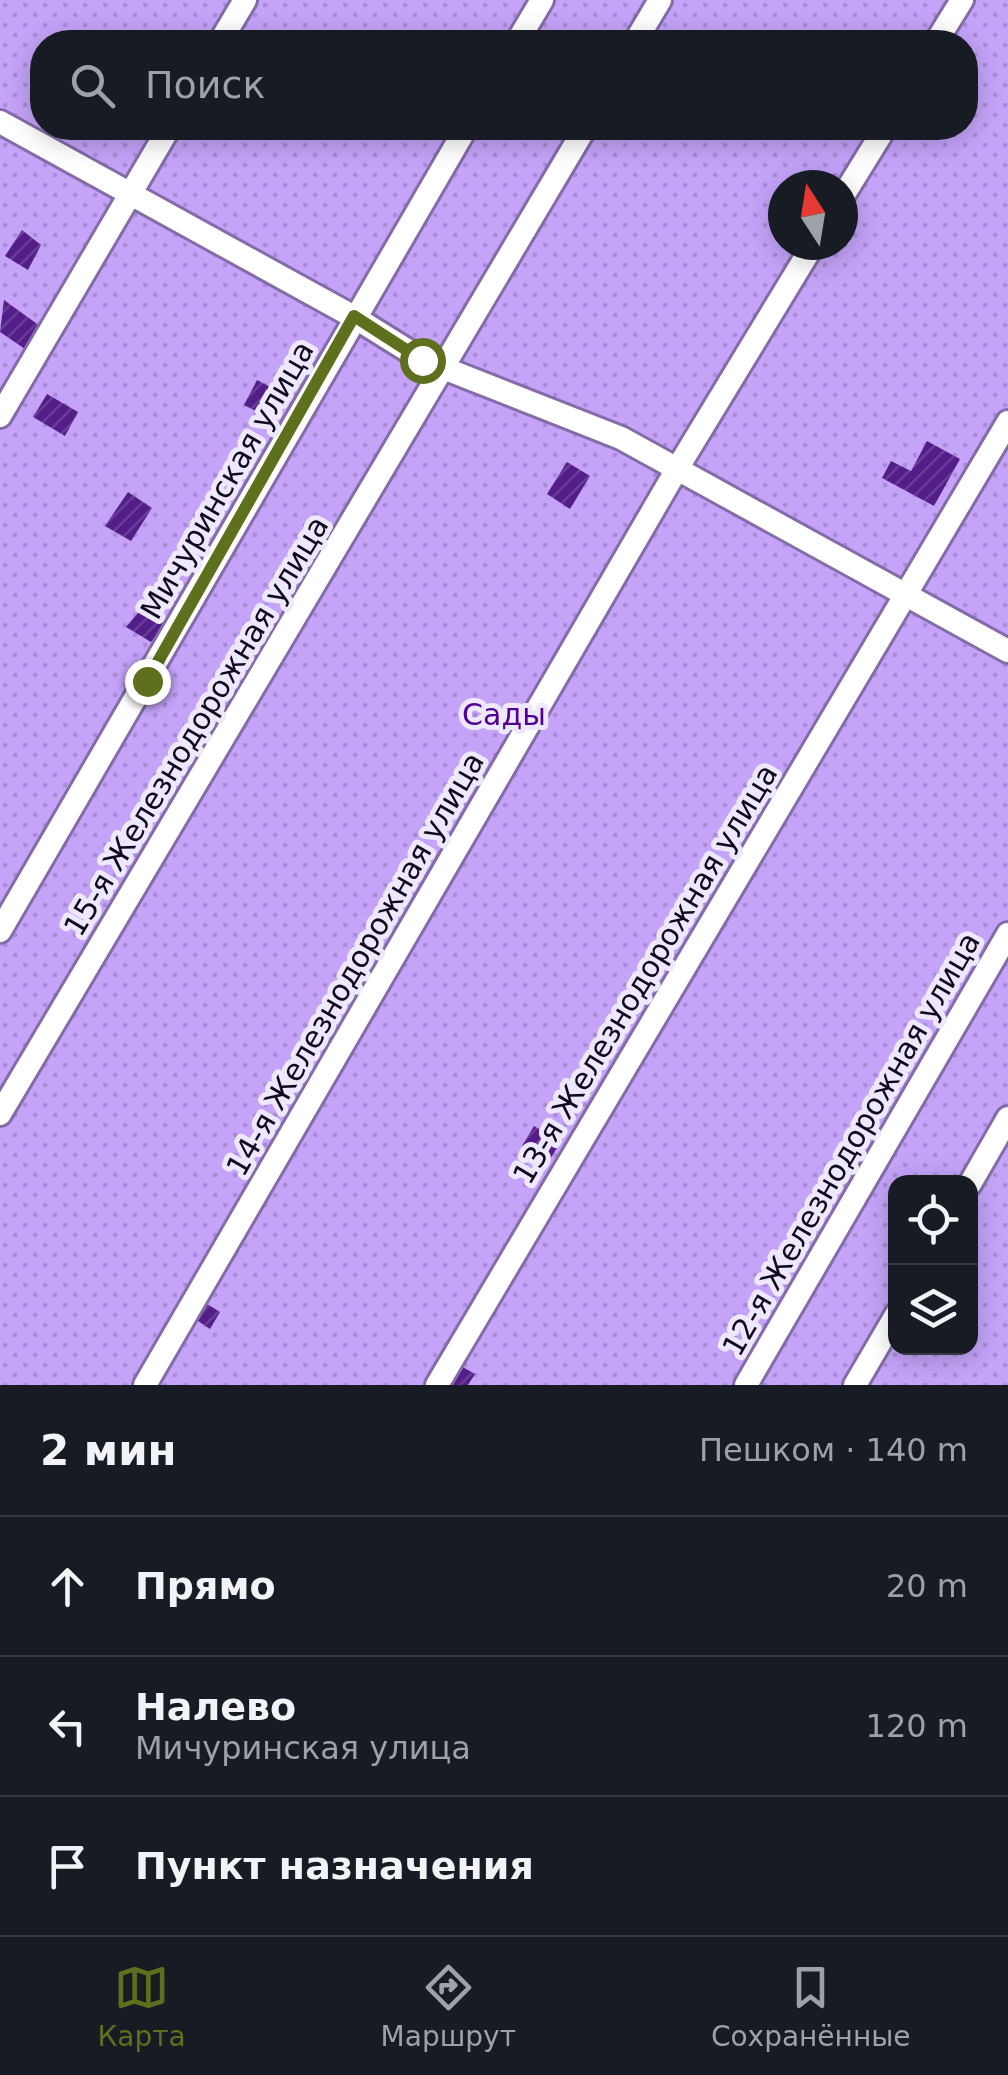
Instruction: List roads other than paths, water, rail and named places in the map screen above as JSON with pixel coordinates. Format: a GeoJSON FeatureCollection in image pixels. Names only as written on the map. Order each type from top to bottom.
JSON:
{"type":"FeatureCollection","features":[{"type":"Feature","properties":{"kind":"street"},"geometry":{"type":"LineString","coordinates":[[227,30],[245,0]]}},
{"type":"Feature","properties":{"kind":"street"},"geometry":{"type":"LineString","coordinates":[[523,30],[542,0]]}},
{"type":"Feature","properties":{"kind":"street"},"geometry":{"type":"LineString","coordinates":[[642,30],[660,0]]}},
{"type":"Feature","properties":{"kind":"street"},"geometry":{"type":"LineString","coordinates":[[943,30],[962,0]]}},
{"type":"Feature","properties":{"kind":"street"},"geometry":{"type":"LineString","coordinates":[[0,122],[30,139]]}},
{"type":"Feature","properties":{"kind":"street"},"geometry":{"type":"LineString","coordinates":[[32,140],[443,368],[621,438],[1008,651]]}},
{"type":"Feature","properties":{"kind":"street"},"geometry":{"type":"LineString","coordinates":[[0,416],[162,140]]}},
{"type":"Feature","properties":{"kind":"street","name":"Мичуринская улица"},"geometry":{"type":"LineString","coordinates":[[0,931],[459,140]]}},
{"type":"Feature","properties":{"kind":"street","name":"15-я Железнодорожная улица"},"geometry":{"type":"LineString","coordinates":[[0,1114],[578,140]]}},
{"type":"Feature","properties":{"kind":"street"},"geometry":{"type":"LineString","coordinates":[[858,171],[877,140]]}},
{"type":"Feature","properties":{"kind":"street","name":"14-я Железнодорожная улица"},"geometry":{"type":"LineString","coordinates":[[145,1385],[677,469],[804,260]]}},
{"type":"Feature","properties":{"kind":"street","name":"13-я Железнодорожная улица"},"geometry":{"type":"LineString","coordinates":[[437,1385],[1008,422]]}},
{"type":"Feature","properties":{"kind":"street","name":"12-я Железнодорожная улица"},"geometry":{"type":"LineString","coordinates":[[746,1385],[1008,934]]}},
{"type":"Feature","properties":{"kind":"street"},"geometry":{"type":"LineString","coordinates":[[975,1175],[1008,1118]]}},
{"type":"Feature","properties":{"kind":"street"},"geometry":{"type":"LineString","coordinates":[[855,1385],[888,1328]]}},
{"type":"Feature","properties":{"kind":"park label","name":"Сады"},"geometry":{"type":"Point","coordinates":[504,714]}}]}
